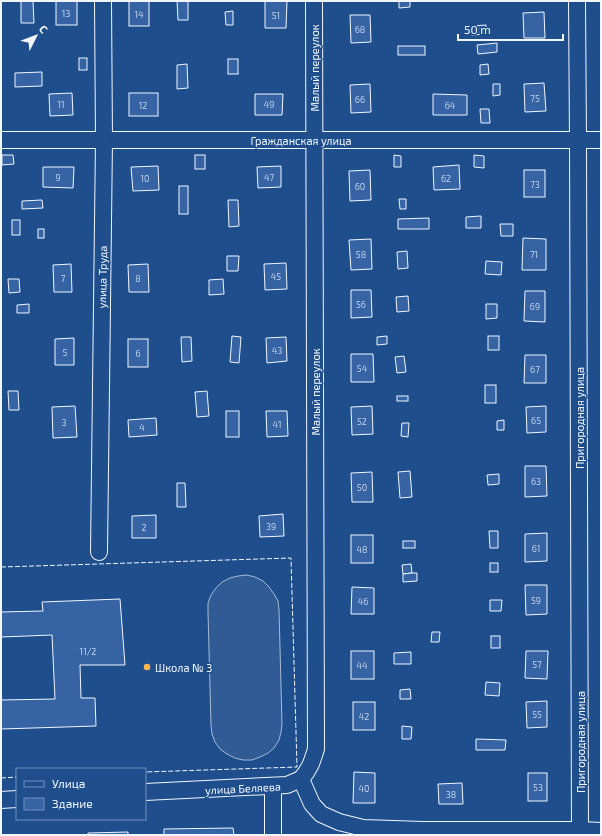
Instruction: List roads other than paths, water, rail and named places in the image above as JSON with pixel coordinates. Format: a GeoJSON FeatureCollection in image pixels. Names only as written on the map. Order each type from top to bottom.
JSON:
{"type":"FeatureCollection","features":[{"type":"Feature","properties":{"kind":"street","name":"улица Труда"},"geometry":{"type":"LineString","coordinates":[[99,552],[104,140],[103,1]]}},
{"type":"Feature","properties":{"kind":"street","name":"Малый переулок"},"geometry":{"type":"LineString","coordinates":[[301,779],[311,766],[316,749],[314,1]]}},
{"type":"Feature","properties":{"kind":"street","name":"Пригородная улица"},"geometry":{"type":"LineString","coordinates":[[576,1],[578,140],[580,833]]}},
{"type":"Feature","properties":{"kind":"street","name":"Гражданская улица"},"geometry":{"type":"LineString","coordinates":[[1,140],[601,140]]}},
{"type":"Feature","properties":{"kind":"street"},"geometry":{"type":"LineString","coordinates":[[301,779],[312,804],[321,814],[339,822],[363,828],[422,832],[580,833],[601,831]]}},
{"type":"Feature","properties":{"kind":"street","name":"улица Беляева"},"geometry":{"type":"LineString","coordinates":[[146,792],[287,786],[301,779]]}},
{"type":"Feature","properties":{"kind":"street"},"geometry":{"type":"LineString","coordinates":[[273,786],[273,835]]}},
{"type":"Feature","properties":{"kind":"street"},"geometry":{"type":"LineString","coordinates":[[1,800],[16,799]]}},
{"type":"Feature","properties":{"kind":"place","name":"Школа № 3"},"geometry":{"type":"Point","coordinates":[147,667]}}]}
